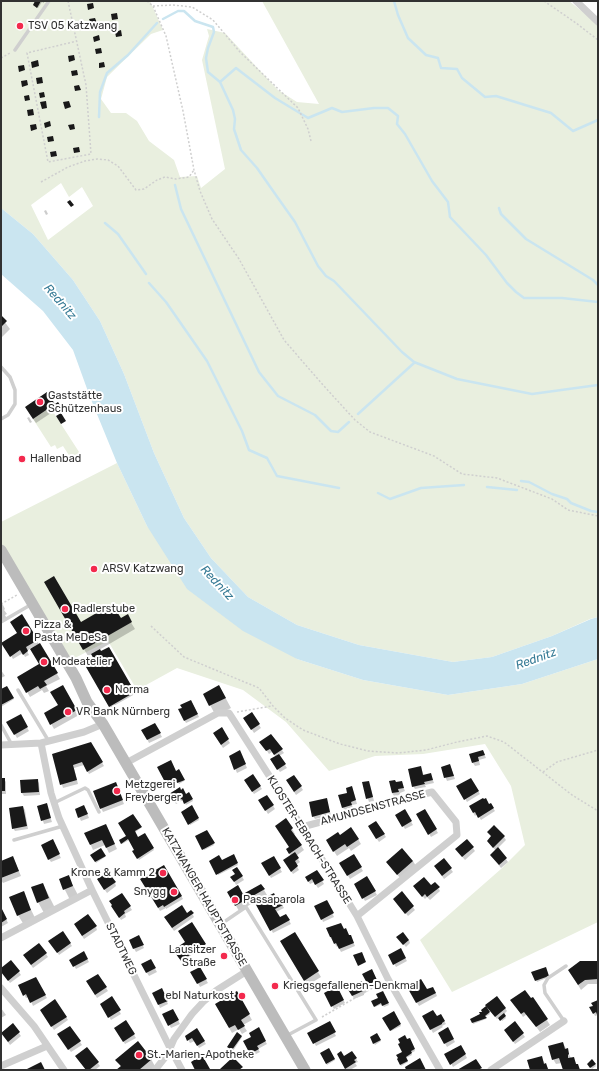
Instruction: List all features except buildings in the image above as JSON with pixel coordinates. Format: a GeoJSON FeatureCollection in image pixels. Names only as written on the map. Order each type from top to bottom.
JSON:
{"type":"FeatureCollection","features":[{"type":"Feature","properties":{"kind":"main road","name":"KATZWANGER HAUPTSTRASSE"},"geometry":{"type":"LineString","coordinates":[[1,550],[76,678],[86,688],[98,707],[103,724],[305,1070]]}},
{"type":"Feature","properties":{"kind":"street"},"geometry":{"type":"LineString","coordinates":[[576,1],[598,22]]}},
{"type":"Feature","properties":{"kind":"street"},"geometry":{"type":"LineString","coordinates":[[126,763],[218,713],[229,713]]}},
{"type":"Feature","properties":{"kind":"street","name":"KLOSTER-EBRACH-STRASSE"},"geometry":{"type":"LineString","coordinates":[[229,713],[302,826],[357,916],[388,979],[440,1070]]}},
{"type":"Feature","properties":{"kind":"street"},"geometry":{"type":"LineString","coordinates":[[1,745],[40,743],[84,732],[103,724]]}},
{"type":"Feature","properties":{"kind":"street","name":"STADTWEG"},"geometry":{"type":"LineString","coordinates":[[40,743],[54,802],[63,826],[92,890],[182,1070]]}},
{"type":"Feature","properties":{"kind":"street","name":"AMUNDSENSTRASSE"},"geometry":{"type":"LineString","coordinates":[[302,826],[432,792],[456,822],[457,835],[357,916]]}},
{"type":"Feature","properties":{"kind":"street"},"geometry":{"type":"LineString","coordinates":[[1,938],[92,890]]}},
{"type":"Feature","properties":{"kind":"street"},"geometry":{"type":"LineString","coordinates":[[155,1070],[167,1055],[174,1039],[204,1000],[247,971]]}},
{"type":"Feature","properties":{"kind":"street"},"geometry":{"type":"LineString","coordinates":[[1,988],[34,1026],[64,1070]]}},
{"type":"Feature","properties":{"kind":"street"},"geometry":{"type":"LineString","coordinates":[[492,1070],[564,1021]]}},
{"type":"Feature","properties":{"kind":"street"},"geometry":{"type":"LineString","coordinates":[[1,1066],[47,1046]]}},
{"type":"Feature","properties":{"kind":"lane"},"geometry":{"type":"LineString","coordinates":[[15,50],[49,1]]}},
{"type":"Feature","properties":{"kind":"lane"},"geometry":{"type":"LineString","coordinates":[[1,367],[10,377],[15,390],[15,404],[8,415],[1,419]]}},
{"type":"Feature","properties":{"kind":"lane"},"geometry":{"type":"LineString","coordinates":[[1,622],[32,604]]}},
{"type":"Feature","properties":{"kind":"lane"},"geometry":{"type":"LineString","coordinates":[[18,690],[49,741]]}},
{"type":"Feature","properties":{"kind":"lane"},"geometry":{"type":"LineString","coordinates":[[1,725],[12,745]]}},
{"type":"Feature","properties":{"kind":"lane"},"geometry":{"type":"LineString","coordinates":[[54,802],[85,788],[88,790],[99,812]]}},
{"type":"Feature","properties":{"kind":"lane"},"geometry":{"type":"LineString","coordinates":[[14,840],[63,826]]}},
{"type":"Feature","properties":{"kind":"lane"},"geometry":{"type":"LineString","coordinates":[[220,924],[246,907],[316,1020],[285,1036]]}},
{"type":"Feature","properties":{"kind":"lane"},"geometry":{"type":"LineString","coordinates":[[564,1021],[545,993],[544,985],[548,978],[566,966]]}},
{"type":"Feature","properties":{"kind":"path"},"geometry":{"type":"LineString","coordinates":[[68,1],[77,41],[86,85],[91,154],[48,162],[27,53],[77,41]]}},
{"type":"Feature","properties":{"kind":"path"},"geometry":{"type":"LineString","coordinates":[[147,1],[153,6],[166,36],[183,111],[194,170],[200,191],[212,219],[239,259],[284,340],[355,420],[370,432],[434,456],[462,474],[497,478],[552,499],[568,510],[598,516]]}},
{"type":"Feature","properties":{"kind":"path"},"geometry":{"type":"LineString","coordinates":[[544,1],[598,40]]}},
{"type":"Feature","properties":{"kind":"path"},"geometry":{"type":"LineString","coordinates":[[153,6],[173,5],[192,7],[213,20],[240,52],[298,108],[308,129],[311,141]]}},
{"type":"Feature","properties":{"kind":"path"},"geometry":{"type":"LineString","coordinates":[[1,58],[15,50]]}},
{"type":"Feature","properties":{"kind":"path"},"geometry":{"type":"LineString","coordinates":[[41,182],[68,167],[85,161],[97,159],[108,160],[118,166],[136,190],[144,190],[157,180],[165,178],[176,179],[189,177],[194,170]]}},
{"type":"Feature","properties":{"kind":"path"},"geometry":{"type":"LineString","coordinates":[[1,604],[25,590]]}},
{"type":"Feature","properties":{"kind":"path"},"geometry":{"type":"LineString","coordinates":[[151,626],[184,657],[259,688],[273,706],[285,718],[303,730],[340,744],[368,751],[398,753],[426,750],[487,736],[504,742],[572,794],[598,811]]}},
{"type":"Feature","properties":{"kind":"path"},"geometry":{"type":"LineString","coordinates":[[229,713],[273,706]]}},
{"type":"Feature","properties":{"kind":"path"},"geometry":{"type":"LineString","coordinates":[[543,772],[557,762],[598,750]]}},
{"type":"Feature","properties":{"kind":"path"},"geometry":{"type":"LineString","coordinates":[[316,1020],[388,979]]}},
{"type":"Feature","properties":{"kind":"green space"},"geometry":{"type":"Polygon","coordinates":[[[1,1],[150,1],[163,30],[151,34],[107,77],[101,99],[111,113],[126,113],[137,121],[149,141],[174,160],[180,177],[197,176],[201,188],[225,169],[202,60],[209,36],[207,29],[225,33],[278,90],[297,102],[319,104],[262,1],[569,1],[598,24],[598,617],[590,619],[552,636],[492,657],[453,662],[359,645],[297,625],[248,597],[211,558],[184,518],[154,453],[124,374],[100,321],[73,280],[33,234],[1,208],[1,1]],[[61,183],[31,205],[48,240],[93,206],[82,187],[69,197],[61,183]]]}},
{"type":"Feature","properties":{"kind":"green space"},"geometry":{"type":"Polygon","coordinates":[[[50,407],[81,455],[72,460],[63,446],[57,449],[55,445],[51,447],[33,419],[50,407]]]}},
{"type":"Feature","properties":{"kind":"green space"},"geometry":{"type":"Polygon","coordinates":[[[117,463],[147,526],[297,659],[363,680],[448,695],[522,684],[598,659],[598,922],[452,992],[420,940],[501,869],[525,845],[511,786],[485,744],[423,754],[375,756],[329,771],[286,722],[243,690],[177,668],[137,690],[108,641],[67,662],[1,549],[1,522],[117,463]]]}},
{"type":"Feature","properties":{"kind":"water","name":"Rednitz"},"geometry":{"type":"Polygon","coordinates":[[[1,208],[33,234],[73,280],[100,321],[124,374],[154,453],[184,518],[211,558],[248,597],[297,625],[359,645],[453,662],[492,657],[552,636],[598,617],[598,659],[522,684],[448,695],[363,680],[297,659],[243,631],[187,589],[147,526],[117,463],[90,397],[73,350],[43,311],[1,274],[1,208]]]}},
{"type":"Feature","properties":{"kind":"waterway"},"geometry":{"type":"LineString","coordinates":[[394,1],[398,15],[408,38],[426,55],[438,58],[441,68],[457,69],[462,78],[485,97],[496,96],[551,113],[573,131],[598,120]]}},
{"type":"Feature","properties":{"kind":"waterway"},"geometry":{"type":"LineString","coordinates":[[163,19],[178,11],[184,11],[195,21],[213,27],[214,32],[206,58],[208,72],[220,82],[236,68],[275,98],[308,118],[332,108],[342,112],[374,108],[388,108],[398,116],[397,124],[405,134],[432,181],[448,202],[450,217],[486,255],[507,283],[516,292],[524,298],[562,298],[598,302]]}},
{"type":"Feature","properties":{"kind":"waterway"},"geometry":{"type":"LineString","coordinates":[[99,117],[100,92],[107,73],[128,55],[157,23]]}},
{"type":"Feature","properties":{"kind":"waterway"},"geometry":{"type":"LineString","coordinates":[[220,82],[233,110],[235,119],[234,129],[241,150],[257,168],[295,222],[318,266],[326,276],[334,281],[402,352],[414,362],[457,379],[532,394],[598,385]]}},
{"type":"Feature","properties":{"kind":"waterway"},"geometry":{"type":"LineString","coordinates":[[175,185],[181,209],[259,372],[278,396],[315,415],[331,431],[338,432],[349,422]]}},
{"type":"Feature","properties":{"kind":"waterway"},"geometry":{"type":"LineString","coordinates":[[499,208],[501,214],[526,239],[593,280],[598,285]]}},
{"type":"Feature","properties":{"kind":"waterway"},"geometry":{"type":"LineString","coordinates":[[105,223],[118,234],[146,274]]}},
{"type":"Feature","properties":{"kind":"waterway"},"geometry":{"type":"LineString","coordinates":[[149,283],[166,302],[207,361],[242,431],[249,450],[267,458],[277,476],[339,488]]}},
{"type":"Feature","properties":{"kind":"waterway"},"geometry":{"type":"LineString","coordinates":[[358,414],[414,363]]}},
{"type":"Feature","properties":{"kind":"waterway"},"geometry":{"type":"LineString","coordinates":[[521,481],[529,482],[552,494],[567,499],[571,503],[591,511],[598,512]]}},
{"type":"Feature","properties":{"kind":"waterway"},"geometry":{"type":"LineString","coordinates":[[378,493],[390,499],[421,488],[464,485]]}},
{"type":"Feature","properties":{"kind":"waterway"},"geometry":{"type":"LineString","coordinates":[[487,487],[517,490]]}},
{"type":"Feature","properties":{"kind":"place","name":"TSV 05 Katzwang"},"geometry":{"type":"Point","coordinates":[20,26]}},
{"type":"Feature","properties":{"kind":"place","name":"Gaststätte Schützenhaus"},"geometry":{"type":"Point","coordinates":[40,402]}},
{"type":"Feature","properties":{"kind":"place","name":"Hallenbad"},"geometry":{"type":"Point","coordinates":[22,459]}},
{"type":"Feature","properties":{"kind":"place","name":"ARSV Katzwang"},"geometry":{"type":"Point","coordinates":[94,569]}},
{"type":"Feature","properties":{"kind":"place","name":"Radlerstube"},"geometry":{"type":"Point","coordinates":[65,609]}},
{"type":"Feature","properties":{"kind":"place","name":"Pizza & Pasta MeDeSa"},"geometry":{"type":"Point","coordinates":[26,631]}},
{"type":"Feature","properties":{"kind":"place","name":"Modeatelier"},"geometry":{"type":"Point","coordinates":[44,662]}},
{"type":"Feature","properties":{"kind":"place","name":"Norma"},"geometry":{"type":"Point","coordinates":[107,690]}},
{"type":"Feature","properties":{"kind":"place","name":"VR Bank Nürnberg"},"geometry":{"type":"Point","coordinates":[68,712]}},
{"type":"Feature","properties":{"kind":"place","name":"Metzgerei Freyberger"},"geometry":{"type":"Point","coordinates":[117,791]}},
{"type":"Feature","properties":{"kind":"place","name":"Krone & Kamm 2"},"geometry":{"type":"Point","coordinates":[163,873]}},
{"type":"Feature","properties":{"kind":"place","name":"Snygg"},"geometry":{"type":"Point","coordinates":[174,892]}},
{"type":"Feature","properties":{"kind":"place","name":"Passaparola"},"geometry":{"type":"Point","coordinates":[235,900]}},
{"type":"Feature","properties":{"kind":"place","name":"Lausitzer Straße"},"geometry":{"type":"Point","coordinates":[224,956]}},
{"type":"Feature","properties":{"kind":"place","name":"Kriegsgefallenen-Denkmal"},"geometry":{"type":"Point","coordinates":[275,986]}},
{"type":"Feature","properties":{"kind":"place","name":"ebl Naturkost"},"geometry":{"type":"Point","coordinates":[242,996]}},
{"type":"Feature","properties":{"kind":"place","name":"St.-Marien-Apotheke"},"geometry":{"type":"Point","coordinates":[139,1055]}}]}
